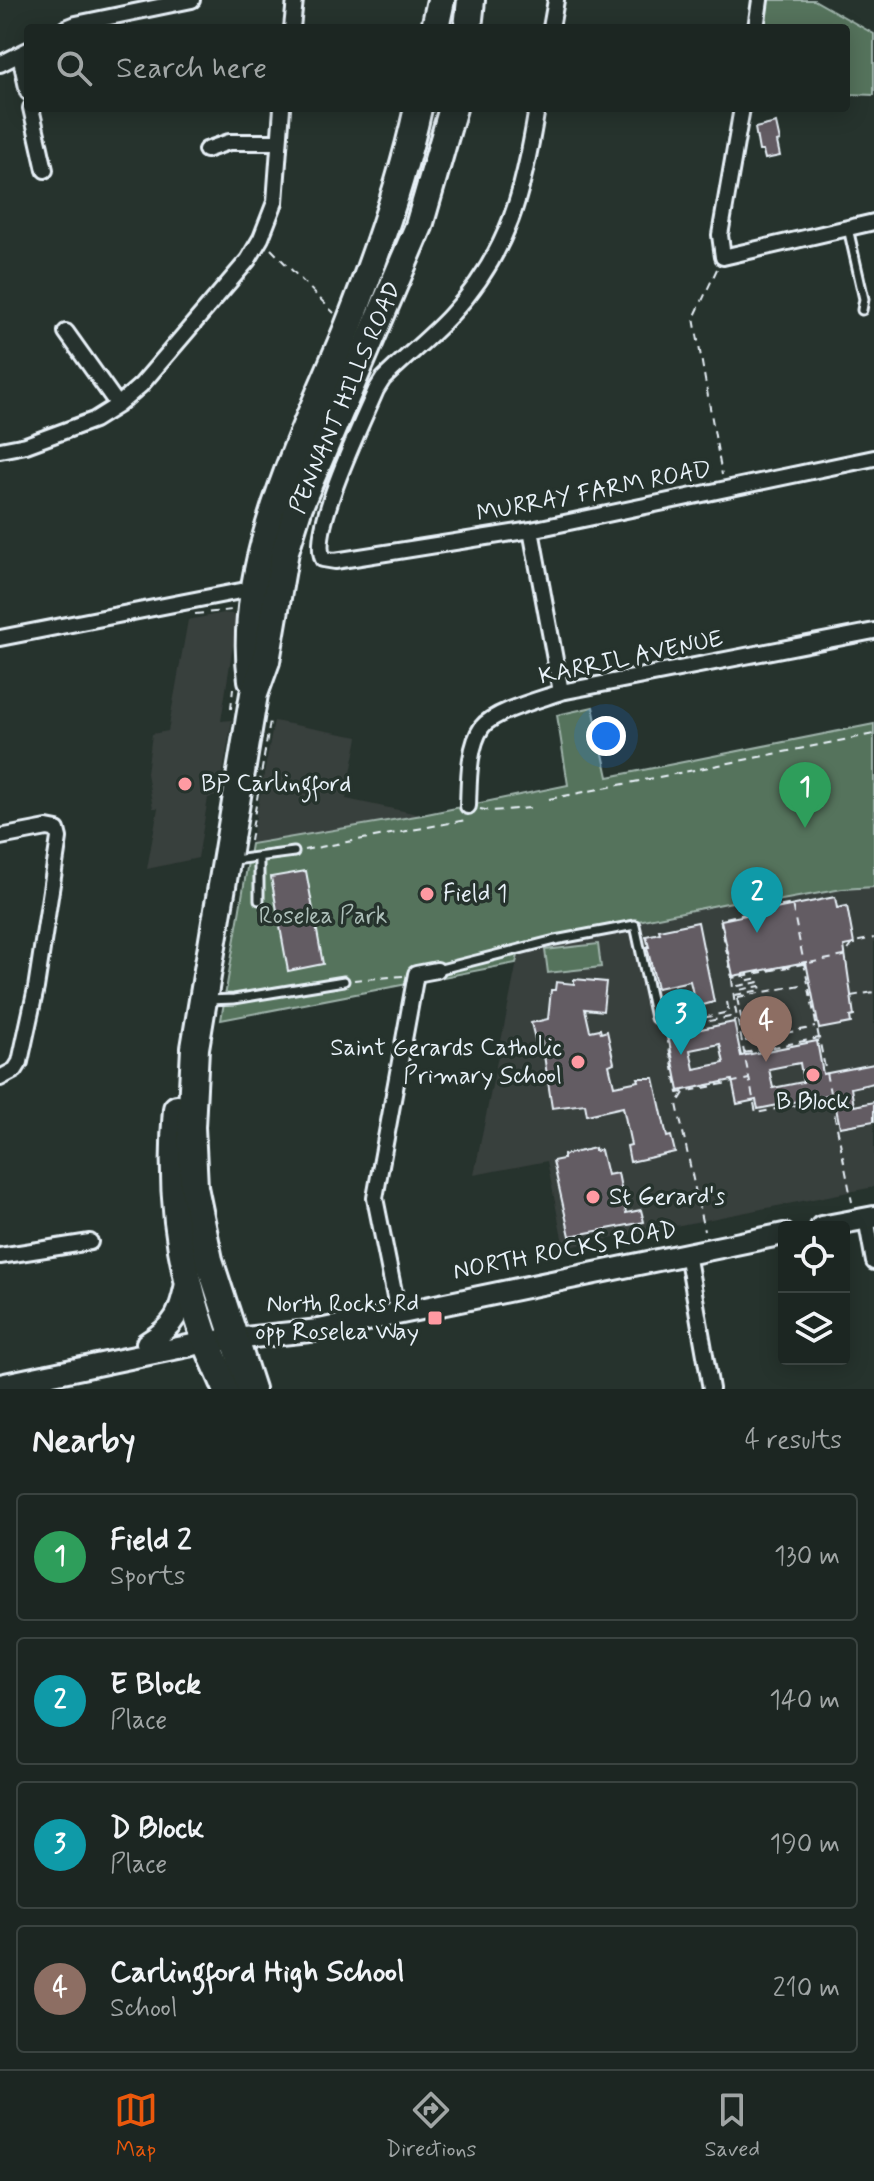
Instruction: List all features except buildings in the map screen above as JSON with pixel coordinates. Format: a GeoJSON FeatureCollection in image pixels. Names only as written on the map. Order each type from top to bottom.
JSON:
{"type":"FeatureCollection","features":[{"type":"Feature","properties":{"kind":"highway"},"geometry":{"type":"LineString","coordinates":[[468,24],[471,0]]}},
{"type":"Feature","properties":{"kind":"highway","name":"PENNANT HILLS ROAD"},"geometry":{"type":"LineString","coordinates":[[254,694],[249,659],[256,588],[272,519],[372,265],[407,162],[417,112]]}},
{"type":"Feature","properties":{"kind":"highway","name":"PENNANT HILLS ROAD"},"geometry":{"type":"LineString","coordinates":[[251,1389],[209,1260],[194,1187],[191,1127],[195,1048],[202,1001],[235,860],[254,694],[266,661],[285,551],[310,479],[419,226],[452,112]]}},
{"type":"Feature","properties":{"kind":"highway"},"geometry":{"type":"LineString","coordinates":[[256,588],[268,582],[273,567],[285,551]]}},
{"type":"Feature","properties":{"kind":"highway","name":"PENNANT HILLS ROAD"},"geometry":{"type":"LineString","coordinates":[[195,1048],[177,1109],[173,1171],[181,1249],[188,1278],[204,1336],[227,1389]]}},
{"type":"Feature","properties":{"kind":"street"},"geometry":{"type":"LineString","coordinates":[[76,24],[192,0]]}},
{"type":"Feature","properties":{"kind":"street"},"geometry":{"type":"LineString","coordinates":[[292,24],[295,0]]}},
{"type":"Feature","properties":{"kind":"street"},"geometry":{"type":"LineString","coordinates":[[552,24],[556,0]]}},
{"type":"Feature","properties":{"kind":"street"},"geometry":{"type":"LineString","coordinates":[[757,24],[760,0]]}},
{"type":"Feature","properties":{"kind":"street"},"geometry":{"type":"LineString","coordinates":[[0,64],[24,52]]}},
{"type":"Feature","properties":{"kind":"street"},"geometry":{"type":"LineString","coordinates":[[32,112],[45,170]]}},
{"type":"Feature","properties":{"kind":"street"},"geometry":{"type":"LineString","coordinates":[[0,450],[26,445],[94,420],[118,405],[141,385],[248,260],[261,238],[275,202],[282,112]]}},
{"type":"Feature","properties":{"kind":"street","name":"MURRAY FARM ROAD"},"geometry":{"type":"LineString","coordinates":[[536,112],[527,169],[502,244],[482,279],[450,317],[383,379],[376,390],[326,515],[319,547],[323,559],[335,561],[531,530],[874,458]]}},
{"type":"Feature","properties":{"kind":"street"},"geometry":{"type":"LineString","coordinates":[[741,112],[720,235],[723,257],[874,222]]}},
{"type":"Feature","properties":{"kind":"street"},"geometry":{"type":"LineString","coordinates":[[206,150],[229,142],[278,142]]}},
{"type":"Feature","properties":{"kind":"street"},"geometry":{"type":"LineString","coordinates":[[66,332],[118,405]]}},
{"type":"Feature","properties":{"kind":"street"},"geometry":{"type":"LineString","coordinates":[[531,530],[561,692]]}},
{"type":"Feature","properties":{"kind":"street"},"geometry":{"type":"LineString","coordinates":[[0,638],[256,588]]}},
{"type":"Feature","properties":{"kind":"street","name":"KARRIL AVENUE"},"geometry":{"type":"LineString","coordinates":[[468,806],[471,759],[483,726],[512,708],[561,692],[874,631]]}},
{"type":"Feature","properties":{"kind":"street"},"geometry":{"type":"LineString","coordinates":[[0,837],[47,828],[57,830],[59,838],[36,988],[22,1051],[15,1070],[0,1078]]}},
{"type":"Feature","properties":{"kind":"street"},"geometry":{"type":"LineString","coordinates":[[398,1312],[375,1198],[416,974],[437,970]]}},
{"type":"Feature","properties":{"kind":"street"},"geometry":{"type":"LineString","coordinates":[[850,1221],[870,1217],[874,1262]]}},
{"type":"Feature","properties":{"kind":"street","name":"NORTH ROCKS ROAD"},"geometry":{"type":"LineString","coordinates":[[0,1374],[147,1343],[204,1336],[319,1330],[778,1235]]}},
{"type":"Feature","properties":{"kind":"street"},"geometry":{"type":"LineString","coordinates":[[0,1256],[90,1242]]}},
{"type":"Feature","properties":{"kind":"street"},"geometry":{"type":"LineString","coordinates":[[687,1253],[711,1389]]}},
{"type":"Feature","properties":{"kind":"street"},"geometry":{"type":"LineString","coordinates":[[147,1343],[167,1331],[176,1319],[188,1278]]}},
{"type":"Feature","properties":{"kind":"street","name":"NORTH ROCKS ROAD"},"geometry":{"type":"LineString","coordinates":[[0,1385],[204,1336]]}},
{"type":"Feature","properties":{"kind":"lane"},"geometry":{"type":"LineString","coordinates":[[848,228],[864,299],[862,310]]}},
{"type":"Feature","properties":{"kind":"lane"},"geometry":{"type":"LineString","coordinates":[[235,860],[294,852]]}},
{"type":"Feature","properties":{"kind":"lane"},"geometry":{"type":"LineString","coordinates":[[259,858],[259,900]]}},
{"type":"Feature","properties":{"kind":"lane"},"geometry":{"type":"LineString","coordinates":[[437,970],[555,940],[635,925],[655,1018]]}},
{"type":"Feature","properties":{"kind":"lane"},"geometry":{"type":"LineString","coordinates":[[202,1001],[344,981]]}},
{"type":"Feature","properties":{"kind":"path"},"geometry":{"type":"LineString","coordinates":[[261,238],[337,317]]}},
{"type":"Feature","properties":{"kind":"path"},"geometry":{"type":"LineString","coordinates":[[723,257],[694,318],[725,488]]}},
{"type":"Feature","properties":{"kind":"path"},"geometry":{"type":"LineString","coordinates":[[183,602],[196,615],[230,609],[240,616]]}},
{"type":"Feature","properties":{"kind":"path"},"geometry":{"type":"LineString","coordinates":[[230,720],[235,676]]}},
{"type":"Feature","properties":{"kind":"path"},"geometry":{"type":"LineString","coordinates":[[235,860],[258,798],[270,717]]}},
{"type":"Feature","properties":{"kind":"path"},"geometry":{"type":"LineString","coordinates":[[549,799],[874,734]]}},
{"type":"Feature","properties":{"kind":"path"},"geometry":{"type":"LineString","coordinates":[[294,852],[466,821],[468,806],[491,811],[530,808]]}},
{"type":"Feature","properties":{"kind":"path"},"geometry":{"type":"LineString","coordinates":[[831,1098],[756,1113],[746,1041],[720,919],[792,904],[852,1202]]}},
{"type":"Feature","properties":{"kind":"path"},"geometry":{"type":"LineString","coordinates":[[732,978],[844,956],[854,942],[874,938]]}},
{"type":"Feature","properties":{"kind":"path"},"geometry":{"type":"LineString","coordinates":[[344,981],[416,974]]}},
{"type":"Feature","properties":{"kind":"path"},"geometry":{"type":"LineString","coordinates":[[735,996],[761,990],[760,986],[739,990],[738,986],[759,982],[758,978],[745,981],[744,976]]}},
{"type":"Feature","properties":{"kind":"path"},"geometry":{"type":"LineString","coordinates":[[735,996],[808,983]]}},
{"type":"Feature","properties":{"kind":"path"},"geometry":{"type":"LineString","coordinates":[[851,996],[874,992]]}},
{"type":"Feature","properties":{"kind":"path"},"geometry":{"type":"LineString","coordinates":[[735,996],[737,1019],[746,1052]]}},
{"type":"Feature","properties":{"kind":"path"},"geometry":{"type":"LineString","coordinates":[[727,1002],[729,1012],[698,1019],[699,1023],[730,1017],[731,1021],[737,1019]]}},
{"type":"Feature","properties":{"kind":"path"},"geometry":{"type":"LineString","coordinates":[[655,1018],[663,1016],[678,1093],[749,1079]]}},
{"type":"Feature","properties":{"kind":"path"},"geometry":{"type":"LineString","coordinates":[[746,1041],[817,1027]]}},
{"type":"Feature","properties":{"kind":"path"},"geometry":{"type":"LineString","coordinates":[[802,1030],[804,1041]]}},
{"type":"Feature","properties":{"kind":"path"},"geometry":{"type":"LineString","coordinates":[[773,1035],[775,1047]]}},
{"type":"Feature","properties":{"kind":"path"},"geometry":{"type":"LineString","coordinates":[[746,1052],[819,1038]]}},
{"type":"Feature","properties":{"kind":"path"},"geometry":{"type":"LineString","coordinates":[[685,1092],[677,1104],[704,1231]]}},
{"type":"Feature","properties":{"kind":"shaded area","name":"BP Carlingford"},"geometry":{"type":"Polygon","coordinates":[[[232,614],[237,619],[221,721],[232,720],[219,795],[208,798],[198,858],[147,869],[158,808],[153,808],[147,773],[152,734],[168,731],[188,620],[232,614]]]}},
{"type":"Feature","properties":{"kind":"shaded area"},"geometry":{"type":"Polygon","coordinates":[[[274,721],[358,737],[346,799],[422,815],[251,844],[274,721]]]}},
{"type":"Feature","properties":{"kind":"shaded area"},"geometry":{"type":"Polygon","coordinates":[[[874,887],[874,1187],[564,1248],[547,1161],[474,1175],[519,952],[628,931],[627,923],[742,900],[744,907],[842,889],[874,887]]]}},
{"type":"Feature","properties":{"kind":"green space"},"geometry":{"type":"Polygon","coordinates":[[[766,0],[814,0],[874,34],[874,95],[850,94],[850,24],[761,24],[766,0]]]}},
{"type":"Feature","properties":{"kind":"green space","name":"Roselea Park"},"geometry":{"type":"Polygon","coordinates":[[[593,707],[608,777],[874,724],[874,887],[842,889],[744,907],[742,900],[628,923],[629,931],[519,952],[516,963],[221,1020],[251,844],[422,815],[568,785],[557,715],[593,707]]]}},
{"type":"Feature","properties":{"kind":"green space"},"geometry":{"type":"Polygon","coordinates":[[[598,944],[601,967],[548,973],[545,950],[598,944]]]}},
{"type":"Feature","properties":{"kind":"place","name":"BP Carlingford"},"geometry":{"type":"Point","coordinates":[185,784]}},
{"type":"Feature","properties":{"kind":"place","name":"Field 2"},"geometry":{"type":"Point","coordinates":[805,828]}},
{"type":"Feature","properties":{"kind":"place","name":"Field 1"},"geometry":{"type":"Point","coordinates":[427,894]}},
{"type":"Feature","properties":{"kind":"place","name":"E Block"},"geometry":{"type":"Point","coordinates":[757,933]}},
{"type":"Feature","properties":{"kind":"place","name":"D Block"},"geometry":{"type":"Point","coordinates":[681,1055]}},
{"type":"Feature","properties":{"kind":"place","name":"Saint Gerards Catholic Primary School"},"geometry":{"type":"Point","coordinates":[578,1062]}},
{"type":"Feature","properties":{"kind":"place","name":"Carlingford High School"},"geometry":{"type":"Point","coordinates":[766,1062]}},
{"type":"Feature","properties":{"kind":"place","name":"B Block"},"geometry":{"type":"Point","coordinates":[813,1075]}},
{"type":"Feature","properties":{"kind":"place","name":"St Gerard's"},"geometry":{"type":"Point","coordinates":[593,1197]}},
{"type":"Feature","properties":{"kind":"place","name":"North Rocks Rd opp Roselea Way"},"geometry":{"type":"Point","coordinates":[435,1318]}}]}
